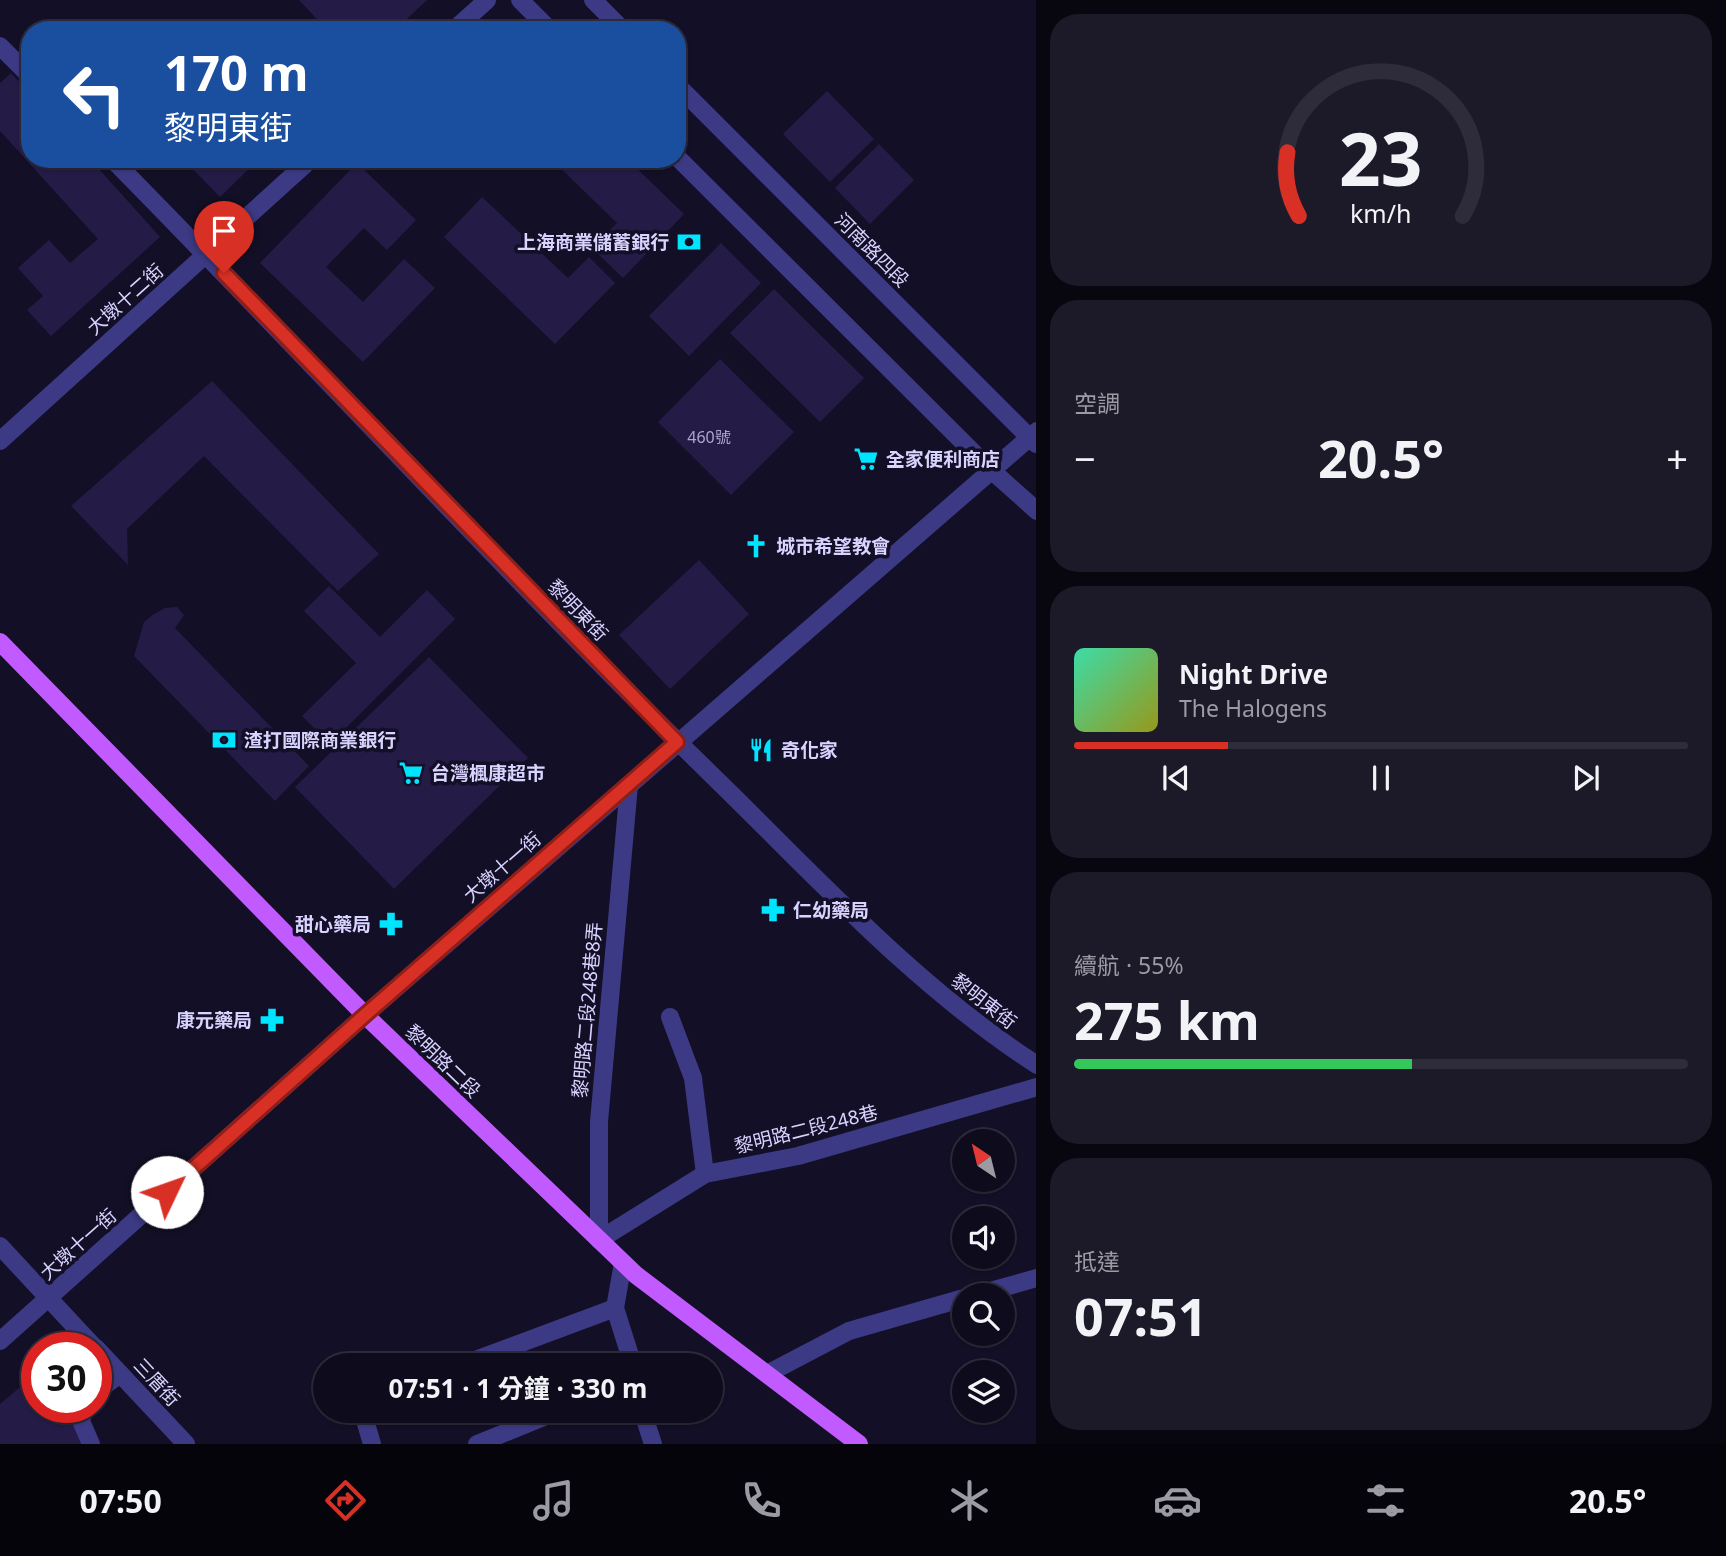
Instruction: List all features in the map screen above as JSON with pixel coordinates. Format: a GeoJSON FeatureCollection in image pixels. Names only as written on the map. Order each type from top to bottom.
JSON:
{"type":"FeatureCollection","features":[{"type":"Feature","properties":{"kind":"main road","name":"黎明路二段"},"geometry":{"type":"LineString","coordinates":[[0,642],[365,1015],[623,1263],[859,1444]]}},
{"type":"Feature","properties":{"kind":"street"},"geometry":{"type":"LineString","coordinates":[[464,21],[487,0]]}},
{"type":"Feature","properties":{"kind":"street"},"geometry":{"type":"LineString","coordinates":[[520,0],[541,21]]}},
{"type":"Feature","properties":{"kind":"street"},"geometry":{"type":"LineString","coordinates":[[593,0],[614,21]]}},
{"type":"Feature","properties":{"kind":"street"},"geometry":{"type":"LineString","coordinates":[[0,46],[21,67]]}},
{"type":"Feature","properties":{"kind":"street","name":"河南路四段"},"geometry":{"type":"LineString","coordinates":[[686,94],[1034,437]]}},
{"type":"Feature","properties":{"kind":"street"},"geometry":{"type":"LineString","coordinates":[[686,166],[990,469],[1036,510]]}},
{"type":"Feature","properties":{"kind":"street","name":"黎明東街"},"geometry":{"type":"LineString","coordinates":[[121,168],[677,742],[900,960],[953,1006],[1036,1064]]}},
{"type":"Feature","properties":{"kind":"street","name":"大墩十二街"},"geometry":{"type":"LineString","coordinates":[[0,441],[301,168]]}},
{"type":"Feature","properties":{"kind":"street","name":"大墩十一街"},"geometry":{"type":"LineString","coordinates":[[0,1342],[365,1015],[990,469],[1034,437]]}},
{"type":"Feature","properties":{"kind":"street","name":"黎明路二段248巷8弄"},"geometry":{"type":"LineString","coordinates":[[600,1240],[599,1122],[629,785]]}},
{"type":"Feature","properties":{"kind":"street"},"geometry":{"type":"LineString","coordinates":[[670,1017],[693,1078],[705,1174]]}},
{"type":"Feature","properties":{"kind":"street","name":"黎明路二段248巷"},"geometry":{"type":"LineString","coordinates":[[600,1240],[705,1174],[798,1156],[1036,1087]]}},
{"type":"Feature","properties":{"kind":"street","name":"三厝街"},"geometry":{"type":"LineString","coordinates":[[0,1246],[81,1332]]}},
{"type":"Feature","properties":{"kind":"street"},"geometry":{"type":"LineString","coordinates":[[623,1263],[615,1308],[629,1353]]}},
{"type":"Feature","properties":{"kind":"street"},"geometry":{"type":"LineString","coordinates":[[1015,1284],[1036,1278]]}},
{"type":"Feature","properties":{"kind":"street"},"geometry":{"type":"LineString","coordinates":[[767,1374],[849,1331],[952,1301]]}},
{"type":"Feature","properties":{"kind":"street"},"geometry":{"type":"LineString","coordinates":[[494,1353],[615,1308]]}},
{"type":"Feature","properties":{"kind":"street","name":"三厝街"},"geometry":{"type":"LineString","coordinates":[[112,1365],[186,1444]]}},
{"type":"Feature","properties":{"kind":"street"},"geometry":{"type":"LineString","coordinates":[[112,1380],[120,1374]]}},
{"type":"Feature","properties":{"kind":"street"},"geometry":{"type":"LineString","coordinates":[[82,1423],[91,1444]]}},
{"type":"Feature","properties":{"kind":"street"},"geometry":{"type":"LineString","coordinates":[[366,1423],[372,1444]]}},
{"type":"Feature","properties":{"kind":"street"},"geometry":{"type":"LineString","coordinates":[[477,1444],[529,1423]]}},
{"type":"Feature","properties":{"kind":"street"},"geometry":{"type":"LineString","coordinates":[[646,1423],[653,1444]]}},
{"type":"Feature","properties":{"kind":"building"},"geometry":{"type":"Polygon","coordinates":[[[299,0],[427,0],[405,21],[319,21],[299,0]]]}},
{"type":"Feature","properties":{"kind":"building"},"geometry":{"type":"Polygon","coordinates":[[[11,73],[21,84],[21,154],[0,131],[0,83],[11,73]]]}},
{"type":"Feature","properties":{"kind":"building"},"geometry":{"type":"Polygon","coordinates":[[[827,91],[874,139],[830,182],[783,134],[827,91]]]}},
{"type":"Feature","properties":{"kind":"building"},"geometry":{"type":"Polygon","coordinates":[[[879,144],[914,180],[870,224],[835,188],[879,144]]]}},
{"type":"Feature","properties":{"kind":"building"},"geometry":{"type":"Polygon","coordinates":[[[34,168],[98,168],[160,237],[51,336],[27,310],[43,296],[18,268],[49,240],[70,263],[98,239],[34,168]]]}},
{"type":"Feature","properties":{"kind":"building"},"geometry":{"type":"Polygon","coordinates":[[[192,168],[250,168],[220,197],[192,168]]]}},
{"type":"Feature","properties":{"kind":"building"},"geometry":{"type":"Polygon","coordinates":[[[352,168],[362,168],[416,220],[387,250],[364,228],[326,267],[363,302],[404,259],[435,288],[363,362],[260,263],[352,168]]]}},
{"type":"Feature","properties":{"kind":"building"},"geometry":{"type":"Polygon","coordinates":[[[560,168],[636,168],[684,214],[623,278],[592,248],[617,223],[560,168]]]}},
{"type":"Feature","properties":{"kind":"building"},"geometry":{"type":"Polygon","coordinates":[[[482,197],[568,278],[589,257],[615,283],[555,344],[444,237],[482,197]]]}},
{"type":"Feature","properties":{"kind":"building"},"geometry":{"type":"Polygon","coordinates":[[[721,243],[761,283],[689,356],[649,316],[721,243]]]}},
{"type":"Feature","properties":{"kind":"building"},"geometry":{"type":"Polygon","coordinates":[[[774,289],[864,378],[820,422],[730,333],[774,289]]]}},
{"type":"Feature","properties":{"kind":"building"},"geometry":{"type":"Polygon","coordinates":[[[720,359],[794,432],[731,495],[658,422],[720,359]]]}},
{"type":"Feature","properties":{"kind":"building"},"geometry":{"type":"Polygon","coordinates":[[[212,381],[379,554],[338,591],[204,456],[127,529],[128,565],[71,506],[212,381]]]}},
{"type":"Feature","properties":{"kind":"building"},"geometry":{"type":"Polygon","coordinates":[[[699,560],[749,614],[670,689],[619,635],[699,560]]]}},
{"type":"Feature","properties":{"kind":"building"},"geometry":{"type":"Polygon","coordinates":[[[329,586],[380,637],[427,590],[455,619],[330,744],[302,716],[356,663],[304,611],[329,586]]]}},
{"type":"Feature","properties":{"kind":"building"},"geometry":{"type":"Polygon","coordinates":[[[177,607],[184,615],[175,628],[309,766],[275,801],[134,656],[144,622],[165,608],[177,607]]]}},
{"type":"Feature","properties":{"kind":"building","name":"台灣楓康超市"},"geometry":{"type":"Polygon","coordinates":[[[429,657],[528,758],[394,889],[295,787],[429,657]]]}},
{"type":"Feature","properties":{"kind":"building"},"geometry":{"type":"Polygon","coordinates":[[[21,1386],[21,1423],[75,1423],[86,1444],[0,1444],[0,1404],[21,1386]]]}},
{"type":"Feature","properties":{"kind":"place","name":"上海商業儲蓄銀行"},"geometry":{"type":"Point","coordinates":[689,242]}},
{"type":"Feature","properties":{"kind":"place","name":"全家便利商店"},"geometry":{"type":"Point","coordinates":[866,459]}},
{"type":"Feature","properties":{"kind":"place","name":"城市希望教會"},"geometry":{"type":"Point","coordinates":[756,546]}},
{"type":"Feature","properties":{"kind":"place","name":"渣打國際商業銀行"},"geometry":{"type":"Point","coordinates":[224,740]}},
{"type":"Feature","properties":{"kind":"place","name":"奇化家"},"geometry":{"type":"Point","coordinates":[761,750]}},
{"type":"Feature","properties":{"kind":"place","name":"台灣楓康超市"},"geometry":{"type":"Point","coordinates":[411,773]}},
{"type":"Feature","properties":{"kind":"place","name":"仁幼藥局"},"geometry":{"type":"Point","coordinates":[773,910]}},
{"type":"Feature","properties":{"kind":"place","name":"甜心藥局"},"geometry":{"type":"Point","coordinates":[391,924]}},
{"type":"Feature","properties":{"kind":"place","name":"康元藥局"},"geometry":{"type":"Point","coordinates":[272,1020]}},
{"type":"Feature","properties":{"kind":"route"},"geometry":{"type":"LineString","coordinates":[[167,1192],[677,742],[224,273]]}}]}
